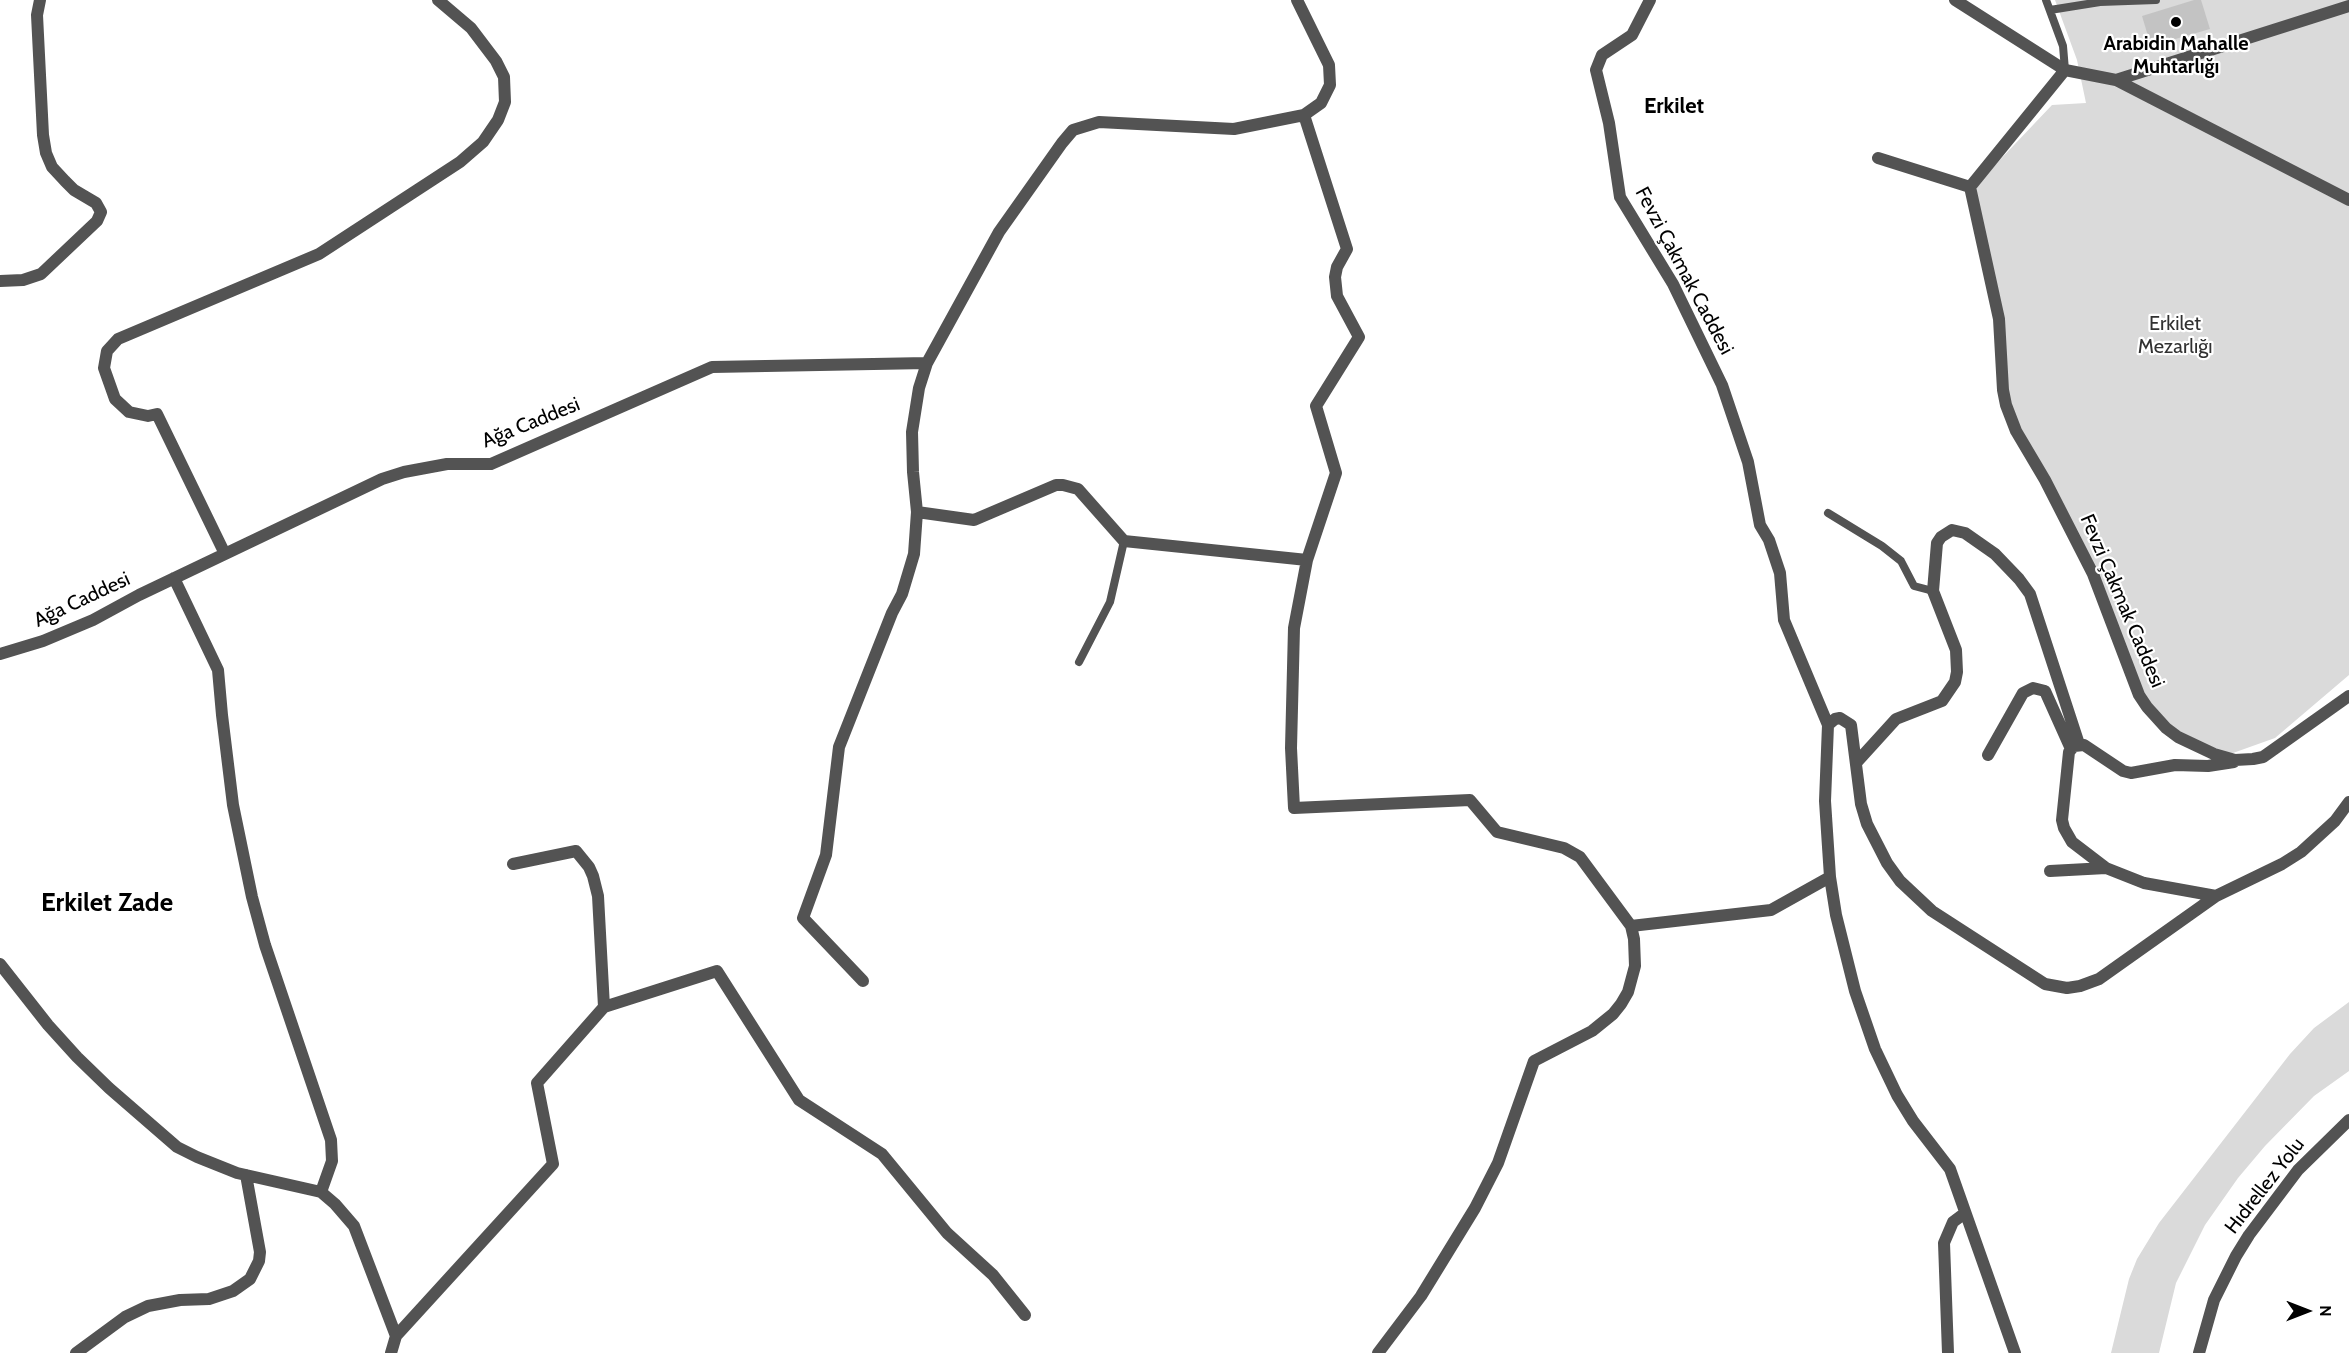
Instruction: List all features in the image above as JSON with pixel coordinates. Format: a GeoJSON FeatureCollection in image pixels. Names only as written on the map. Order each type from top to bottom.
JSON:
{"type":"FeatureCollection","features":[{"type":"Feature","properties":{"kind":"street"},"geometry":{"type":"LineString","coordinates":[[0,280],[23,280],[48,269],[98,221],[100,212],[96,202],[65,181],[52,166],[46,153],[43,135],[37,15],[40,0]]}},
{"type":"Feature","properties":{"kind":"street"},"geometry":{"type":"LineString","coordinates":[[225,554],[157,414],[147,416],[129,412],[115,399],[104,368],[107,351],[118,339],[319,254],[460,162],[483,142],[498,120],[505,102],[504,77],[496,61],[471,28],[438,0]]}},
{"type":"Feature","properties":{"kind":"street"},"geometry":{"type":"LineString","coordinates":[[863,981],[803,918],[826,855],[839,747],[909,574],[914,554],[917,512],[912,432],[927,363],[999,232],[1073,130],[1099,122],[1234,129],[1304,115],[1321,103],[1326,95],[1331,75],[1326,55],[1297,0]]}},
{"type":"Feature","properties":{"kind":"street","name":"Fevzi Çakmak Caddesi"},"geometry":{"type":"LineString","coordinates":[[1650,0],[1632,35],[1602,55],[1596,70],[1609,123],[1620,197],[1673,284],[1722,385],[1748,462],[1760,525],[1769,540],[1778,565],[1784,620],[1828,725],[1825,801],[1830,877],[1847,962],[1875,1049],[1897,1095],[1913,1121],[1950,1169],[2016,1353]]}},
{"type":"Feature","properties":{"kind":"street"},"geometry":{"type":"LineString","coordinates":[[1955,0],[2065,70],[2116,80],[2349,200]]}},
{"type":"Feature","properties":{"kind":"street"},"geometry":{"type":"LineString","coordinates":[[2116,80],[2349,6]]}},
{"type":"Feature","properties":{"kind":"street"},"geometry":{"type":"LineString","coordinates":[[1878,158],[1970,187],[2065,70]]}},
{"type":"Feature","properties":{"kind":"street"},"geometry":{"type":"LineString","coordinates":[[1304,115],[1347,249],[1337,267],[1335,277],[1337,296],[1359,337],[1316,406],[1336,472],[1307,560],[1294,639],[1291,748],[1294,808],[1470,800],[1497,832],[1564,848],[1580,857],[1631,926],[1634,939],[1635,966],[1622,1004],[1592,1031],[1534,1061],[1498,1163],[1475,1208],[1421,1296],[1377,1353]]}},
{"type":"Feature","properties":{"kind":"street","name":"Fevzi Çakmak Caddesi"},"geometry":{"type":"LineString","coordinates":[[1970,187],[2000,319],[2003,390],[2010,418],[2066,519],[2093,574],[2139,695],[2156,718],[2178,737],[2224,758],[2244,760]]}},
{"type":"Feature","properties":{"kind":"street","name":"Ağa Caddesi"},"geometry":{"type":"LineString","coordinates":[[0,654],[68,631],[382,479],[436,466],[491,464],[712,367],[927,363]]}},
{"type":"Feature","properties":{"kind":"street"},"geometry":{"type":"LineString","coordinates":[[917,512],[974,520],[1063,484],[1078,489],[1124,541],[1307,560]]}},
{"type":"Feature","properties":{"kind":"street"},"geometry":{"type":"LineString","coordinates":[[1856,764],[1896,719],[1942,701],[1955,682],[1956,650],[1933,591],[1937,543],[1946,532],[1953,530],[1965,533],[1995,554],[2030,594],[2075,746]]}},
{"type":"Feature","properties":{"kind":"street"},"geometry":{"type":"LineString","coordinates":[[174,578],[218,670],[228,771],[252,897],[264,945],[331,1140],[332,1161],[321,1192]]}},
{"type":"Feature","properties":{"kind":"street"},"geometry":{"type":"LineString","coordinates":[[1988,755],[2023,693],[2033,688],[2045,691],[2075,746]]}},
{"type":"Feature","properties":{"kind":"street"},"geometry":{"type":"LineString","coordinates":[[2216,896],[2144,883],[2106,868],[2072,842],[2062,820],[2069,752],[2075,746],[2084,745],[2123,771],[2131,773],[2160,767],[2208,766],[2263,757],[2349,696]]}},
{"type":"Feature","properties":{"kind":"street"},"geometry":{"type":"LineString","coordinates":[[1828,725],[1831,721],[1840,718],[1851,725],[1861,804],[1867,824],[1876,844],[1900,881],[1932,911],[2045,984],[2067,988],[2099,979],[2216,896],[2282,864],[2301,852],[2327,829],[2349,802]]}},
{"type":"Feature","properties":{"kind":"street"},"geometry":{"type":"LineString","coordinates":[[513,864],[576,851],[589,867],[598,896],[604,1007]]}},
{"type":"Feature","properties":{"kind":"street"},"geometry":{"type":"LineString","coordinates":[[2050,871],[2106,868]]}},
{"type":"Feature","properties":{"kind":"street"},"geometry":{"type":"LineString","coordinates":[[1631,926],[1771,910],[1830,877]]}},
{"type":"Feature","properties":{"kind":"street"},"geometry":{"type":"LineString","coordinates":[[0,964],[34,1008],[77,1057],[108,1089],[159,1133],[197,1157],[217,1166],[321,1192],[345,1214],[354,1226],[396,1336]]}},
{"type":"Feature","properties":{"kind":"street"},"geometry":{"type":"LineString","coordinates":[[391,1353],[396,1336],[554,1164],[537,1083],[604,1007],[717,971],[799,1100],[882,1154],[947,1233],[993,1275],[1025,1315]]}},
{"type":"Feature","properties":{"kind":"street","name":"Hıdrellez Yolu"},"geometry":{"type":"LineString","coordinates":[[2199,1353],[2214,1300],[2248,1235],[2298,1170],[2349,1120]]}},
{"type":"Feature","properties":{"kind":"street"},"geometry":{"type":"LineString","coordinates":[[76,1353],[125,1317],[148,1306],[180,1300],[209,1299],[233,1291],[250,1279],[259,1262],[260,1252],[246,1175]]}},
{"type":"Feature","properties":{"kind":"street"},"geometry":{"type":"LineString","coordinates":[[1948,1353],[1944,1243],[1953,1222],[1965,1213]]}},
{"type":"Feature","properties":{"kind":"lane"},"geometry":{"type":"LineString","coordinates":[[2046,0],[2063,46],[2065,70]]}},
{"type":"Feature","properties":{"kind":"lane"},"geometry":{"type":"LineString","coordinates":[[2050,10],[2100,2],[2156,0]]}},
{"type":"Feature","properties":{"kind":"lane"},"geometry":{"type":"LineString","coordinates":[[1828,513],[1882,546],[1901,561],[1914,586],[1933,591]]}},
{"type":"Feature","properties":{"kind":"lane"},"geometry":{"type":"LineString","coordinates":[[1079,662],[1110,602],[1124,541]]}},
{"type":"Feature","properties":{"kind":"green space","name":"Erkilet Mezarlığı"},"geometry":{"type":"Polygon","coordinates":[[[2055,0],[2349,0],[2349,675],[2275,738],[2219,758],[2159,729],[2093,578],[2015,435],[1975,202],[1977,184],[2052,105],[2086,103],[2077,60],[2055,0]]]}},
{"type":"Feature","properties":{"kind":"green space"},"geometry":{"type":"Polygon","coordinates":[[[2349,1002],[2349,1071],[2314,1096],[2265,1146],[2238,1178],[2205,1225],[2176,1283],[2159,1353],[2111,1353],[2129,1279],[2137,1259],[2159,1223],[2290,1054],[2314,1028],[2349,1002]]]}},
{"type":"Feature","properties":{"kind":"building","name":"Arabidin Mahalle Muhtarlığı"},"geometry":{"type":"Polygon","coordinates":[[[2194,0],[2201,0],[2210,29],[2151,46],[2142,16],[2194,0]]]}},
{"type":"Feature","properties":{"kind":"place","name":"Arabidin Mahalle Muhtarlığı"},"geometry":{"type":"Point","coordinates":[2176,22]}},
{"type":"Feature","properties":{"kind":"district","name":"Erkilet"},"geometry":{"type":"Point","coordinates":[1674,107]}},
{"type":"Feature","properties":{"kind":"district","name":"Erkilet Zade"},"geometry":{"type":"Point","coordinates":[107,903]}}]}
